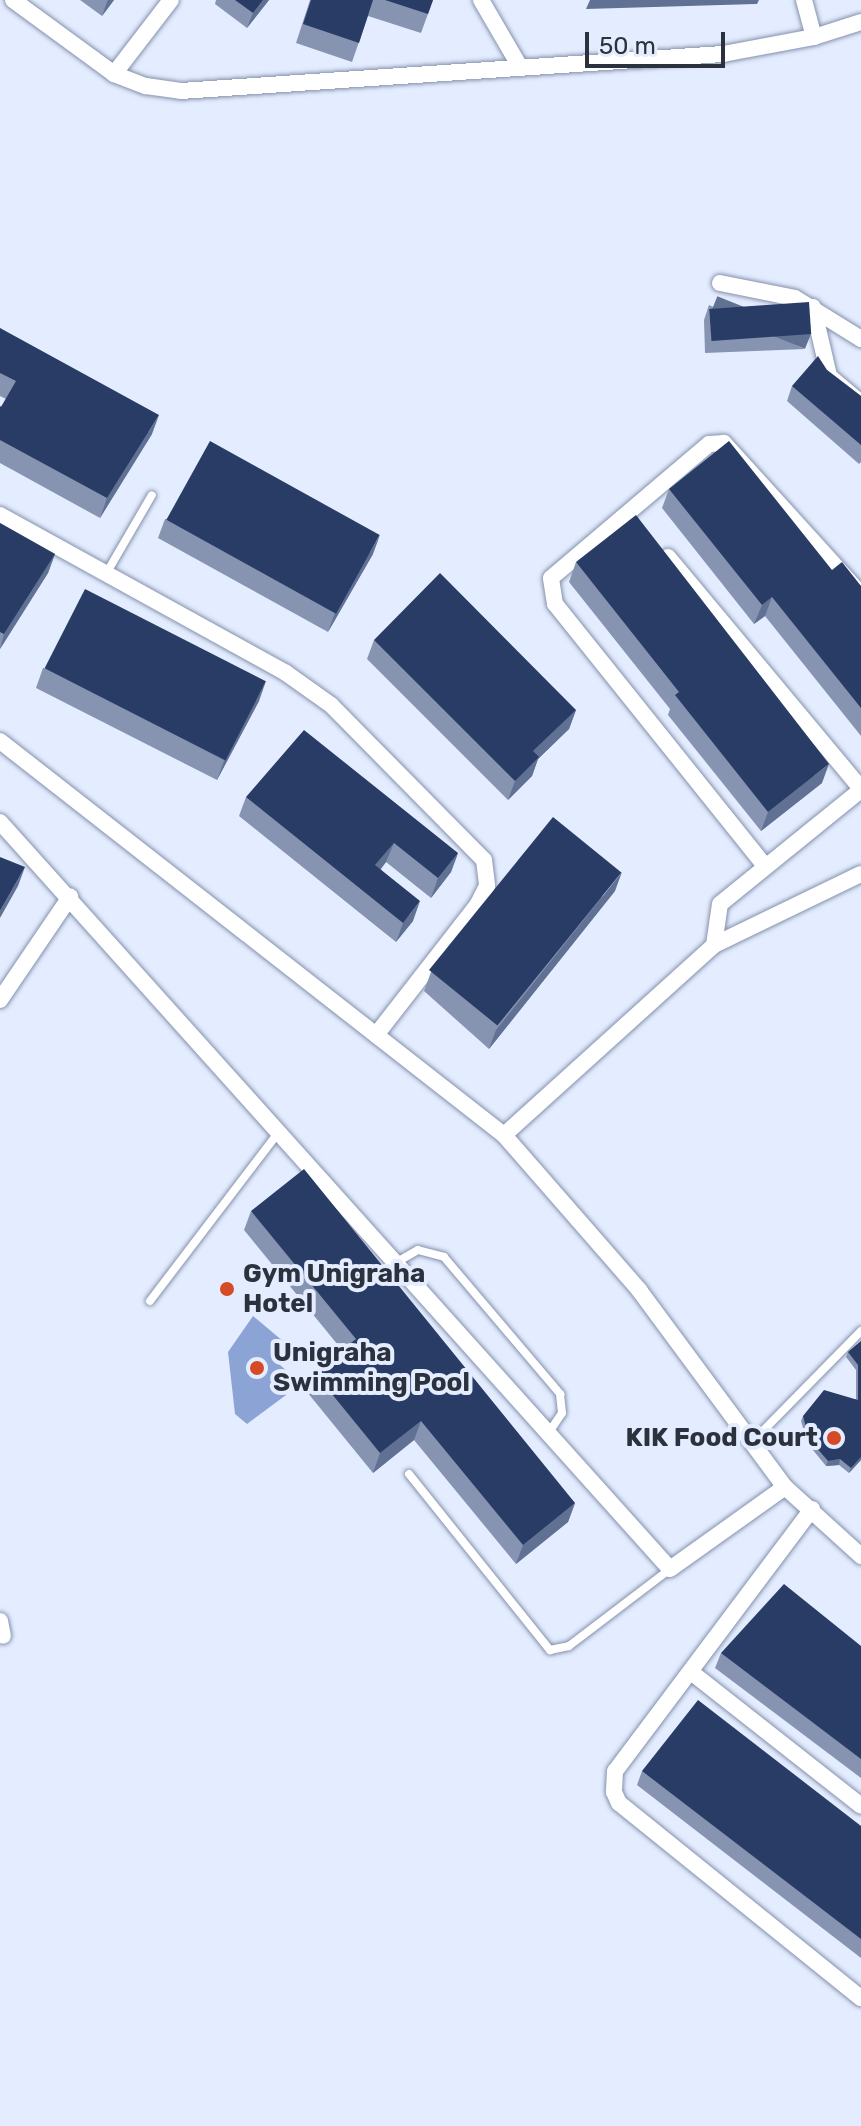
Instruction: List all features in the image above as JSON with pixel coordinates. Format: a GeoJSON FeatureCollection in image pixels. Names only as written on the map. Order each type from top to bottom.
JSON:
{"type":"FeatureCollection","features":[{"type":"Feature","properties":{"kind":"street"},"geometry":{"type":"LineString","coordinates":[[13,0],[114,74],[146,86],[181,91],[723,54],[814,37],[861,22]]}},
{"type":"Feature","properties":{"kind":"street"},"geometry":{"type":"LineString","coordinates":[[114,74],[171,0]]}},
{"type":"Feature","properties":{"kind":"street"},"geometry":{"type":"LineString","coordinates":[[481,0],[520,67]]}},
{"type":"Feature","properties":{"kind":"street"},"geometry":{"type":"LineString","coordinates":[[804,0],[814,37]]}},
{"type":"Feature","properties":{"kind":"street"},"geometry":{"type":"LineString","coordinates":[[720,283],[795,298],[861,339]]}},
{"type":"Feature","properties":{"kind":"street"},"geometry":{"type":"LineString","coordinates":[[813,307],[829,376],[861,403]]}},
{"type":"Feature","properties":{"kind":"street"},"geometry":{"type":"LineString","coordinates":[[765,866],[555,604],[551,578],[636,518],[709,444],[724,443],[861,594]]}},
{"type":"Feature","properties":{"kind":"street"},"geometry":{"type":"LineString","coordinates":[[0,515],[286,673],[331,705],[484,860],[487,886],[478,904],[376,1035]]}},
{"type":"Feature","properties":{"kind":"street"},"geometry":{"type":"LineString","coordinates":[[661,548],[861,790],[720,904],[714,945]]}},
{"type":"Feature","properties":{"kind":"street"},"geometry":{"type":"LineString","coordinates":[[0,741],[504,1135],[639,1290],[785,1487],[861,1556]]}},
{"type":"Feature","properties":{"kind":"street"},"geometry":{"type":"LineString","coordinates":[[0,822],[670,1569],[785,1487]]}},
{"type":"Feature","properties":{"kind":"street"},"geometry":{"type":"LineString","coordinates":[[504,1135],[714,945],[861,874]]}},
{"type":"Feature","properties":{"kind":"street"},"geometry":{"type":"LineString","coordinates":[[0,1000],[70,897]]}},
{"type":"Feature","properties":{"kind":"street"},"geometry":{"type":"LineString","coordinates":[[812,1509],[615,1771],[619,1803],[861,1998]]}},
{"type":"Feature","properties":{"kind":"street"},"geometry":{"type":"LineString","coordinates":[[691,1672],[861,1806]]}},
{"type":"Feature","properties":{"kind":"lane"},"geometry":{"type":"LineString","coordinates":[[106,574],[152,495]]}},
{"type":"Feature","properties":{"kind":"lane"},"geometry":{"type":"LineString","coordinates":[[150,1301],[279,1132]]}},
{"type":"Feature","properties":{"kind":"lane"},"geometry":{"type":"LineString","coordinates":[[397,1262],[418,1250],[444,1257],[560,1394],[562,1413],[549,1432]]}},
{"type":"Feature","properties":{"kind":"lane"},"geometry":{"type":"LineString","coordinates":[[752,1442],[861,1331]]}},
{"type":"Feature","properties":{"kind":"lane"},"geometry":{"type":"LineString","coordinates":[[409,1474],[550,1650],[569,1646],[670,1569]]}},
{"type":"Feature","properties":{"kind":"water","name":"Unigraha Swimming Pool"},"geometry":{"type":"Polygon","coordinates":[[[253,1316],[284,1342],[280,1365],[288,1372],[286,1395],[247,1424],[235,1414],[228,1352],[253,1316]]]}},
{"type":"Feature","properties":{"kind":"building"},"geometry":{"type":"Polygon","coordinates":[[[235,0],[263,0],[253,13],[235,0]]]}},
{"type":"Feature","properties":{"kind":"building"},"geometry":{"type":"Polygon","coordinates":[[[311,0],[373,0],[359,43],[303,24],[311,0]]]}},
{"type":"Feature","properties":{"kind":"building"},"geometry":{"type":"Polygon","coordinates":[[[385,0],[433,0],[428,14],[385,0]]]}},
{"type":"Feature","properties":{"kind":"building"},"geometry":{"type":"Polygon","coordinates":[[[809,302],[811,334],[711,341],[709,309],[809,302]]]}},
{"type":"Feature","properties":{"kind":"building"},"geometry":{"type":"Polygon","coordinates":[[[0,328],[159,415],[107,498],[0,440],[0,406],[16,381],[0,373],[0,328]]]}},
{"type":"Feature","properties":{"kind":"building"},"geometry":{"type":"Polygon","coordinates":[[[818,356],[827,370],[861,396],[861,445],[792,386],[818,356]]]}},
{"type":"Feature","properties":{"kind":"building"},"geometry":{"type":"Polygon","coordinates":[[[210,441],[380,535],[336,614],[166,520],[210,441]]]}},
{"type":"Feature","properties":{"kind":"building"},"geometry":{"type":"Polygon","coordinates":[[[729,441],[832,570],[842,562],[861,586],[861,708],[772,597],[762,605],[669,489],[729,441]]]}},
{"type":"Feature","properties":{"kind":"building"},"geometry":{"type":"Polygon","coordinates":[[[636,515],[829,764],[768,812],[675,695],[679,692],[576,562],[636,515]]]}},
{"type":"Feature","properties":{"kind":"building"},"geometry":{"type":"Polygon","coordinates":[[[0,523],[55,554],[4,634],[0,632],[0,523]]]}},
{"type":"Feature","properties":{"kind":"building"},"geometry":{"type":"Polygon","coordinates":[[[440,573],[576,710],[533,751],[539,757],[515,781],[374,640],[440,573]]]}},
{"type":"Feature","properties":{"kind":"building"},"geometry":{"type":"Polygon","coordinates":[[[85,589],[266,681],[225,760],[45,668],[85,589]]]}},
{"type":"Feature","properties":{"kind":"building"},"geometry":{"type":"Polygon","coordinates":[[[304,730],[458,853],[438,878],[394,843],[375,865],[420,901],[403,923],[246,797],[304,730]]]}},
{"type":"Feature","properties":{"kind":"building"},"geometry":{"type":"Polygon","coordinates":[[[553,817],[621,872],[497,1025],[429,970],[553,817]]]}},
{"type":"Feature","properties":{"kind":"building"},"geometry":{"type":"Polygon","coordinates":[[[0,857],[25,867],[0,911],[0,857]]]}},
{"type":"Feature","properties":{"kind":"building"},"geometry":{"type":"Polygon","coordinates":[[[304,1169],[575,1503],[523,1545],[421,1421],[380,1453],[314,1372],[356,1339],[251,1211],[304,1169]]]}},
{"type":"Feature","properties":{"kind":"building","name":"KIK Food Court"},"geometry":{"type":"Polygon","coordinates":[[[861,1341],[861,1457],[851,1468],[840,1459],[828,1461],[809,1439],[803,1416],[824,1390],[858,1400],[858,1365],[848,1352],[861,1341]]]}},
{"type":"Feature","properties":{"kind":"building"},"geometry":{"type":"Polygon","coordinates":[[[784,1584],[861,1646],[861,1759],[721,1653],[784,1584]]]}},
{"type":"Feature","properties":{"kind":"building"},"geometry":{"type":"Polygon","coordinates":[[[698,1700],[861,1826],[861,1939],[642,1771],[698,1700]]]}},
{"type":"Feature","properties":{"kind":"place","name":"Gym Unigraha Hotel"},"geometry":{"type":"Point","coordinates":[227,1289]}},
{"type":"Feature","properties":{"kind":"place","name":"Unigraha Swimming Pool"},"geometry":{"type":"Point","coordinates":[257,1368]}},
{"type":"Feature","properties":{"kind":"place","name":"KIK Food Court"},"geometry":{"type":"Point","coordinates":[834,1438]}}]}
